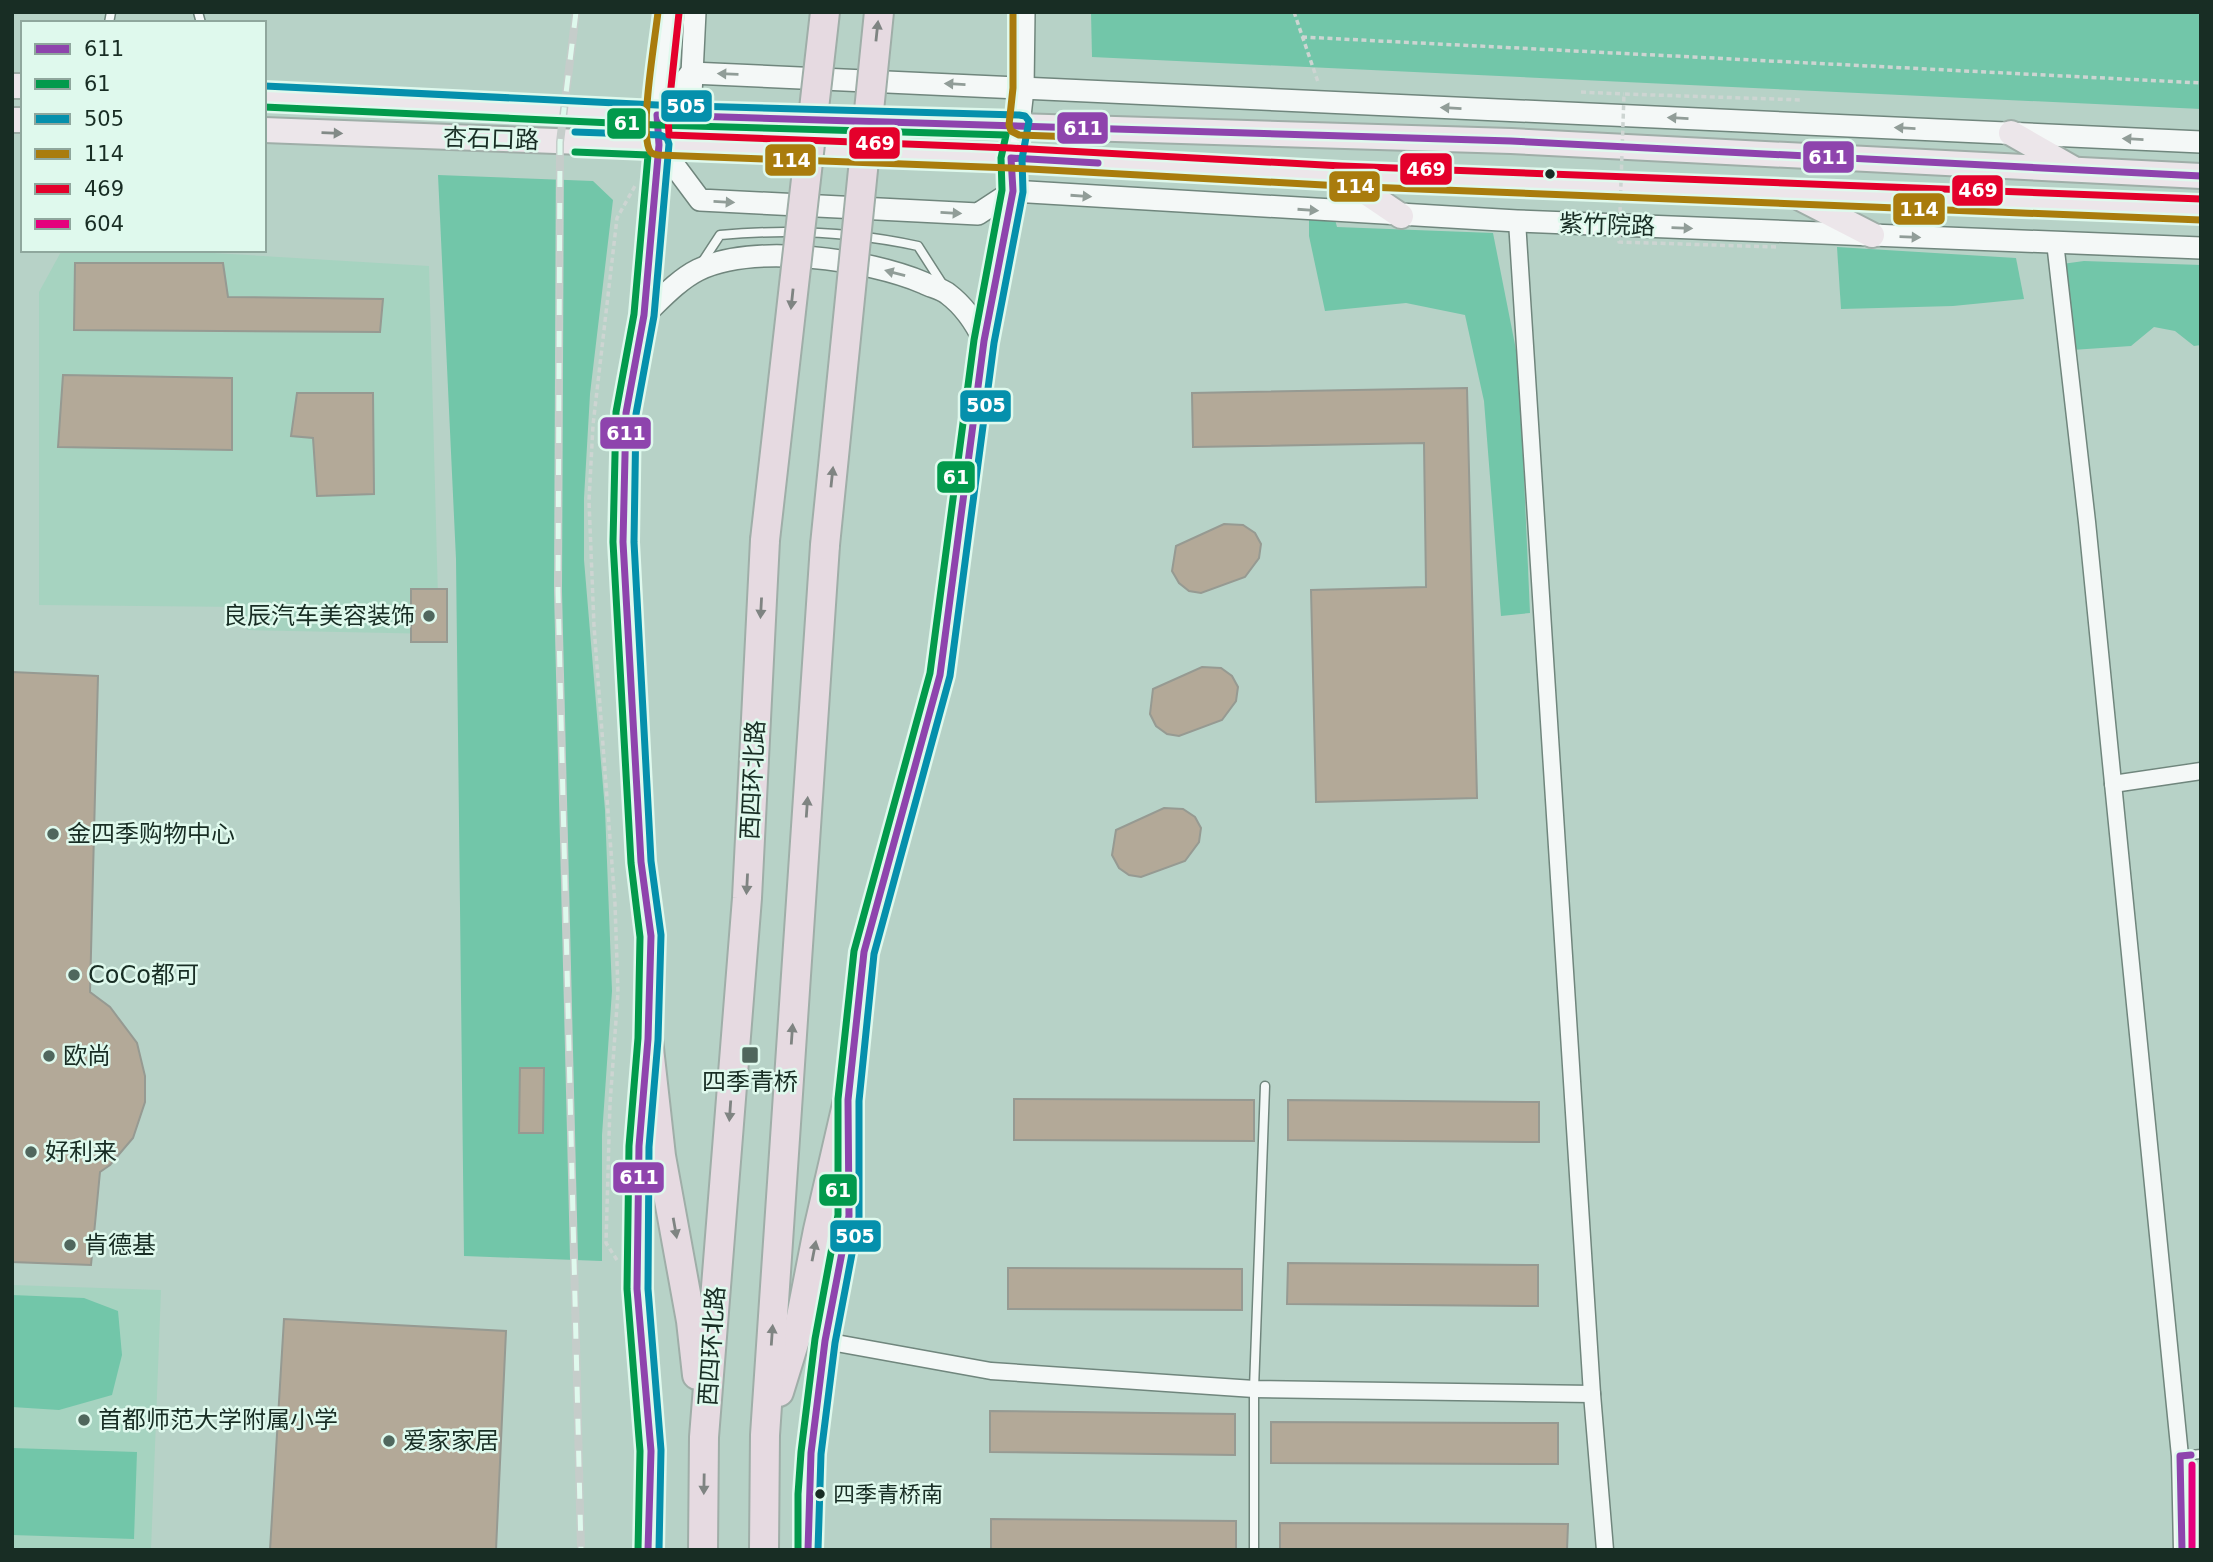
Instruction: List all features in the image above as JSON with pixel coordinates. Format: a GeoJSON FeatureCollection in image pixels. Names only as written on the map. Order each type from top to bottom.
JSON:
{"type":"FeatureCollection","features":[{"type":"Feature","properties":{"kind":"highway","name":"西四环北路"},"geometry":{"type":"LineString","coordinates":[[703,1550],[705,1437],[747,898],[765,540],[825,12]]}},
{"type":"Feature","properties":{"kind":"highway"},"geometry":{"type":"LineString","coordinates":[[764,1550],[765,1435],[825,545],[879,12]]}},
{"type":"Feature","properties":{"kind":"highway"},"geometry":{"type":"LineString","coordinates":[[648,1039],[661,1156],[691,1321],[705,1437]]}},
{"type":"Feature","properties":{"kind":"highway"},"geometry":{"type":"LineString","coordinates":[[765,1435],[799,1327],[848,1100]]}},
{"type":"Feature","properties":{"kind":"main road","name":"杏石口路"},"geometry":{"type":"LineString","coordinates":[[266,96],[657,115],[1019,125]]}},
{"type":"Feature","properties":{"kind":"main road"},"geometry":{"type":"LineString","coordinates":[[1019,125],[1511,141],[2201,176]]}},
{"type":"Feature","properties":{"kind":"main road","name":"杏石口路"},"geometry":{"type":"LineString","coordinates":[[266,130],[1011,158]]}},
{"type":"Feature","properties":{"kind":"main road"},"geometry":{"type":"LineString","coordinates":[[2011,133],[2076,170]]}},
{"type":"Feature","properties":{"kind":"main road","name":"紫竹院路"},"geometry":{"type":"LineString","coordinates":[[1011,158],[1342,176],[2201,210]]}},
{"type":"Feature","properties":{"kind":"main road"},"geometry":{"type":"LineString","coordinates":[[1342,176],[1401,215]]}},
{"type":"Feature","properties":{"kind":"main road"},"geometry":{"type":"LineString","coordinates":[[1792,194],[1872,235]]}},
{"type":"Feature","properties":{"kind":"street"},"geometry":{"type":"LineString","coordinates":[[648,1550],[651,1451],[637,1289],[639,1146],[648,1039],[651,936],[641,862],[622,542],[626,413],[643,315],[659,145],[657,115],[669,12]]}},
{"type":"Feature","properties":{"kind":"street"},"geometry":{"type":"LineString","coordinates":[[659,145],[690,115],[695,12]]}},
{"type":"Feature","properties":{"kind":"street"},"geometry":{"type":"LineString","coordinates":[[808,1550],[811,1453],[825,1341],[849,1216],[848,1100],[864,952],[940,675],[984,341],[1013,191],[1011,158],[1019,125],[1023,89],[1024,12]]}},
{"type":"Feature","properties":{"kind":"street"},"geometry":{"type":"LineString","coordinates":[[657,115],[691,73]]}},
{"type":"Feature","properties":{"kind":"street"},"geometry":{"type":"LineString","coordinates":[[691,73],[2201,142]]}},
{"type":"Feature","properties":{"kind":"street"},"geometry":{"type":"LineString","coordinates":[[659,145],[701,201],[978,214],[1013,191]]}},
{"type":"Feature","properties":{"kind":"street","name":"紫竹院路"},"geometry":{"type":"LineString","coordinates":[[1013,191],[1517,221],[2201,248]]}},
{"type":"Feature","properties":{"kind":"street"},"geometry":{"type":"LineString","coordinates":[[1517,221],[1592,1394],[1605,1550]]}},
{"type":"Feature","properties":{"kind":"street"},"geometry":{"type":"LineString","coordinates":[[2055,242],[2086,509],[2180,1456],[2182,1550]]}},
{"type":"Feature","properties":{"kind":"street"},"geometry":{"type":"LineString","coordinates":[[643,315],[697,271],[723,262],[752,256],[826,259],[899,273],[948,294],[974,322],[984,341]]}},
{"type":"Feature","properties":{"kind":"street"},"geometry":{"type":"LineString","coordinates":[[2113,784],[2201,771]]}},
{"type":"Feature","properties":{"kind":"street"},"geometry":{"type":"LineString","coordinates":[[825,1341],[991,1371],[1254,1389],[1592,1394]]}},
{"type":"Feature","properties":{"kind":"lane"},"geometry":{"type":"LineString","coordinates":[[697,271],[720,234],[756,232],[873,236],[918,246],[932,264],[948,294]]}},
{"type":"Feature","properties":{"kind":"lane"},"geometry":{"type":"LineString","coordinates":[[1254,1550],[1254,1389],[1265,1086]]}},
{"type":"Feature","properties":{"kind":"lane"},"geometry":{"type":"LineString","coordinates":[[2180,1456],[2201,1454]]}},
{"type":"Feature","properties":{"kind":"path"},"geometry":{"type":"LineString","coordinates":[[1294,12],[1319,84]]}},
{"type":"Feature","properties":{"kind":"path"},"geometry":{"type":"LineString","coordinates":[[1302,37],[2201,83]]}},
{"type":"Feature","properties":{"kind":"path"},"geometry":{"type":"LineString","coordinates":[[1581,92],[1803,100]]}},
{"type":"Feature","properties":{"kind":"path"},"geometry":{"type":"LineString","coordinates":[[1624,94],[1619,242],[1776,247]]}},
{"type":"Feature","properties":{"kind":"path"},"geometry":{"type":"LineString","coordinates":[[637,1289],[606,1243],[610,1104],[618,992],[615,904],[594,613],[589,501],[596,401],[617,218],[641,176]]}},
{"type":"Feature","properties":{"kind":"shaded area"},"geometry":{"type":"Polygon","coordinates":[[[61,252],[196,252],[429,266],[439,634],[247,630],[243,607],[39,605],[39,292],[61,252]]]}},
{"type":"Feature","properties":{"kind":"shaded area","name":"首都师范大学附属小学"},"geometry":{"type":"Polygon","coordinates":[[[12,1285],[161,1290],[151,1550],[12,1550],[12,1285]]]}},
{"type":"Feature","properties":{"kind":"green space"},"geometry":{"type":"Polygon","coordinates":[[[1091,12],[2201,12],[2201,109],[1092,57],[1091,12]]]}},
{"type":"Feature","properties":{"kind":"green space"},"geometry":{"type":"Polygon","coordinates":[[[438,175],[593,181],[613,200],[590,394],[584,498],[584,560],[605,810],[612,991],[602,1135],[602,1261],[464,1256],[456,559],[438,175]]]}},
{"type":"Feature","properties":{"kind":"green space"},"geometry":{"type":"Polygon","coordinates":[[[1309,215],[1334,216],[1337,227],[1493,233],[1519,365],[1530,613],[1501,616],[1484,401],[1465,315],[1406,303],[1325,311],[1309,236],[1309,215]]]}},
{"type":"Feature","properties":{"kind":"green space"},"geometry":{"type":"Polygon","coordinates":[[[1837,247],[2016,258],[2024,299],[1953,306],[1841,309],[1837,247]]]}},
{"type":"Feature","properties":{"kind":"green space"},"geometry":{"type":"Polygon","coordinates":[[[2084,261],[2201,265],[2201,345],[2194,346],[2175,331],[2154,327],[2131,346],[2072,350],[2062,264],[2084,261]]]}},
{"type":"Feature","properties":{"kind":"green space"},"geometry":{"type":"Polygon","coordinates":[[[12,1295],[84,1298],[118,1311],[122,1355],[112,1395],[59,1410],[12,1407],[12,1295]]]}},
{"type":"Feature","properties":{"kind":"green space"},"geometry":{"type":"Polygon","coordinates":[[[12,1448],[137,1452],[134,1539],[12,1535],[12,1448]]]}},
{"type":"Feature","properties":{"kind":"building"},"geometry":{"type":"Polygon","coordinates":[[[75,263],[223,263],[228,297],[383,299],[380,332],[74,330],[75,263]]]}},
{"type":"Feature","properties":{"kind":"building"},"geometry":{"type":"Polygon","coordinates":[[[63,375],[232,378],[232,450],[58,447],[63,375]]]}},
{"type":"Feature","properties":{"kind":"building"},"geometry":{"type":"Polygon","coordinates":[[[1467,388],[1477,798],[1316,802],[1311,590],[1426,587],[1424,443],[1193,447],[1192,393],[1467,388]]]}},
{"type":"Feature","properties":{"kind":"building"},"geometry":{"type":"Polygon","coordinates":[[[297,393],[373,393],[374,494],[317,496],[313,438],[291,436],[297,393]]]}},
{"type":"Feature","properties":{"kind":"building"},"geometry":{"type":"Polygon","coordinates":[[[1224,524],[1243,525],[1255,533],[1261,544],[1259,558],[1245,577],[1201,593],[1189,591],[1179,583],[1172,571],[1176,546],[1224,524]]]}},
{"type":"Feature","properties":{"kind":"building","name":"良辰汽车美容装饰"},"geometry":{"type":"Polygon","coordinates":[[[411,589],[447,589],[447,642],[411,642],[411,589]]]}},
{"type":"Feature","properties":{"kind":"building"},"geometry":{"type":"Polygon","coordinates":[[[1202,667],[1221,668],[1232,676],[1238,687],[1236,701],[1222,720],[1179,736],[1167,734],[1156,726],[1150,714],[1153,689],[1202,667]]]}},
{"type":"Feature","properties":{"kind":"building","name":"金四季购物中心"},"geometry":{"type":"Polygon","coordinates":[[[12,672],[98,676],[90,992],[110,1007],[137,1043],[145,1076],[145,1102],[133,1138],[110,1165],[100,1172],[91,1265],[12,1262],[12,672]]]}},
{"type":"Feature","properties":{"kind":"building"},"geometry":{"type":"Polygon","coordinates":[[[1164,808],[1183,809],[1195,817],[1201,828],[1199,842],[1185,861],[1141,877],[1129,875],[1119,868],[1112,855],[1116,830],[1164,808]]]}},
{"type":"Feature","properties":{"kind":"building"},"geometry":{"type":"Polygon","coordinates":[[[520,1068],[544,1068],[543,1133],[519,1133],[520,1068]]]}},
{"type":"Feature","properties":{"kind":"building"},"geometry":{"type":"Polygon","coordinates":[[[1014,1099],[1254,1100],[1254,1141],[1014,1140],[1014,1099]]]}},
{"type":"Feature","properties":{"kind":"building"},"geometry":{"type":"Polygon","coordinates":[[[1288,1100],[1539,1102],[1539,1142],[1288,1140],[1288,1100]]]}},
{"type":"Feature","properties":{"kind":"building"},"geometry":{"type":"Polygon","coordinates":[[[1288,1263],[1538,1265],[1538,1306],[1287,1304],[1288,1263]]]}},
{"type":"Feature","properties":{"kind":"building"},"geometry":{"type":"Polygon","coordinates":[[[1008,1268],[1242,1269],[1242,1310],[1008,1309],[1008,1268]]]}},
{"type":"Feature","properties":{"kind":"building","name":"爱家家居"},"geometry":{"type":"Polygon","coordinates":[[[284,1319],[506,1331],[496,1550],[270,1550],[284,1319]]]}},
{"type":"Feature","properties":{"kind":"building"},"geometry":{"type":"Polygon","coordinates":[[[990,1411],[1235,1414],[1235,1455],[990,1452],[990,1411]]]}},
{"type":"Feature","properties":{"kind":"building"},"geometry":{"type":"Polygon","coordinates":[[[1271,1422],[1558,1423],[1558,1464],[1271,1463],[1271,1422]]]}},
{"type":"Feature","properties":{"kind":"building"},"geometry":{"type":"Polygon","coordinates":[[[991,1519],[1236,1521],[1236,1550],[991,1550],[991,1519]]]}},
{"type":"Feature","properties":{"kind":"building"},"geometry":{"type":"Polygon","coordinates":[[[1280,1523],[1568,1524],[1567,1550],[1280,1550],[1280,1523]]]}},
{"type":"Feature","properties":{"kind":"railway"},"geometry":{"type":"LineString","coordinates":[[576,12],[560,142],[558,591],[581,1550]]}},
{"type":"Feature","properties":{"kind":"transit line","name":"114"},"geometry":{"type":"LineString","coordinates":[[658,12],[646,122],[649,149],[652,154],[658,155],[1011,168],[1342,186],[2201,220]]}},
{"type":"Feature","properties":{"kind":"transit line","name":"114"},"geometry":{"type":"LineString","coordinates":[[1013,12],[1013,88],[1009,125],[1011,131],[1019,135],[1105,138]]}},
{"type":"Feature","properties":{"kind":"transit line","name":"469"},"geometry":{"type":"LineString","coordinates":[[679,13],[668,115],[669,135],[1011,148],[1342,166],[2201,199]]}},
{"type":"Feature","properties":{"kind":"transit line","name":"505"},"geometry":{"type":"LineString","coordinates":[[266,86],[657,105],[1019,115],[1025,116],[1029,121],[1022,159],[1023,192],[994,343],[950,676],[874,954],[859,1101],[859,1217],[835,1343],[821,1454],[818,1550]]}},
{"type":"Feature","properties":{"kind":"transit line","name":"61"},"geometry":{"type":"LineString","coordinates":[[266,107],[656,125],[1006,135],[1001,158],[1002,190],[974,340],[930,673],[854,951],[838,1099],[838,1215],[815,1339],[801,1452],[798,1550]]}},
{"type":"Feature","properties":{"kind":"transit line","name":"611"},"geometry":{"type":"LineString","coordinates":[[648,1550],[651,1451],[637,1289],[639,1146],[648,1039],[651,936],[641,862],[623,542],[626,413],[644,315],[659,145],[657,115],[1511,141],[2201,176]]}},
{"type":"Feature","properties":{"kind":"transit line","name":"505"},"geometry":{"type":"LineString","coordinates":[[575,132],[660,135],[667,138],[669,144],[654,316],[636,414],[634,542],[651,861],[661,935],[658,1040],[649,1147],[648,1289],[661,1450],[659,1550]]}},
{"type":"Feature","properties":{"kind":"transit line","name":"61"},"geometry":{"type":"LineString","coordinates":[[575,152],[648,155],[634,314],[616,412],[613,542],[631,863],[640,937],[638,1038],[629,1146],[627,1289],[640,1451],[638,1550]]}},
{"type":"Feature","properties":{"kind":"transit line","name":"611"},"geometry":{"type":"LineString","coordinates":[[808,1550],[811,1453],[825,1341],[849,1216],[848,1100],[864,952],[940,675],[984,341],[1013,191],[1011,158],[1098,163]]}},
{"type":"Feature","properties":{"kind":"transit line","name":"611"},"geometry":{"type":"LineString","coordinates":[[2182,1550],[2180,1456],[2191,1455]]}},
{"type":"Feature","properties":{"kind":"transit line","name":"604"},"geometry":{"type":"LineString","coordinates":[[2192,1465],[2192,1550]]}},
{"type":"Feature","properties":{"kind":"place","name":"良辰汽车美容装饰"},"geometry":{"type":"Point","coordinates":[429,616]}},
{"type":"Feature","properties":{"kind":"place","name":"金四季购物中心"},"geometry":{"type":"Point","coordinates":[53,834]}},
{"type":"Feature","properties":{"kind":"place","name":"CoCo都可"},"geometry":{"type":"Point","coordinates":[74,975]}},
{"type":"Feature","properties":{"kind":"place","name":"四季青桥"},"geometry":{"type":"Point","coordinates":[750,1055]}},
{"type":"Feature","properties":{"kind":"place","name":"欧尚"},"geometry":{"type":"Point","coordinates":[49,1056]}},
{"type":"Feature","properties":{"kind":"place","name":"好利来"},"geometry":{"type":"Point","coordinates":[31,1152]}},
{"type":"Feature","properties":{"kind":"place","name":"肯德基"},"geometry":{"type":"Point","coordinates":[70,1245]}},
{"type":"Feature","properties":{"kind":"place","name":"首都师范大学附属小学"},"geometry":{"type":"Point","coordinates":[84,1420]}},
{"type":"Feature","properties":{"kind":"place","name":"爱家家居"},"geometry":{"type":"Point","coordinates":[389,1441]}},
{"type":"Feature","properties":{"kind":"place","name":"四季青桥南"},"geometry":{"type":"Point","coordinates":[820,1494]}}]}
